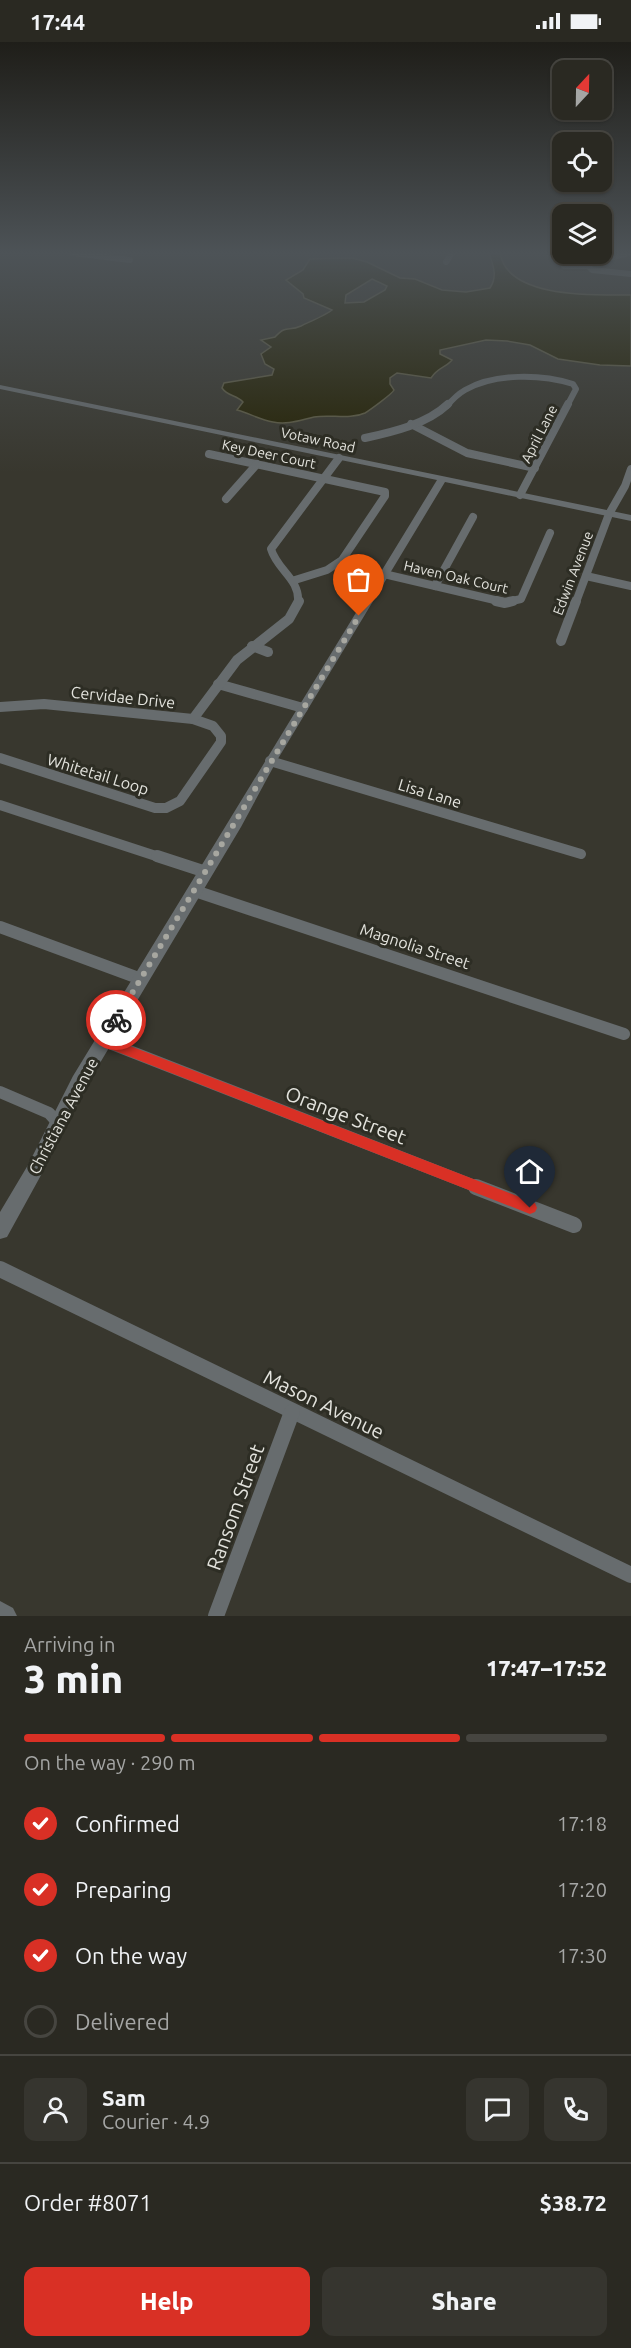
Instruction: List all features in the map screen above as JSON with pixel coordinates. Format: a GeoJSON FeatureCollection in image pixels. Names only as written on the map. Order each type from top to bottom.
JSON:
{"type":"FeatureCollection","features":[{"type":"Feature","properties":{"kind":"street","name":"April Lane"},"geometry":{"type":"LineString","coordinates":[[411,424],[443,410],[465,390],[487,382],[537,379],[558,380],[573,384],[576,389],[520,495]]}},
{"type":"Feature","properties":{"kind":"street","name":"Votaw Road"},"geometry":{"type":"LineString","coordinates":[[0,387],[631,518]]}},
{"type":"Feature","properties":{"kind":"street"},"geometry":{"type":"LineString","coordinates":[[365,438],[411,424],[451,447],[467,453],[536,468]]}},
{"type":"Feature","properties":{"kind":"street","name":"Key Deer Court"},"geometry":{"type":"LineString","coordinates":[[209,453],[385,492],[385,496],[342,560],[327,570],[295,580]]}},
{"type":"Feature","properties":{"kind":"street"},"geometry":{"type":"LineString","coordinates":[[295,580],[272,558],[271,549],[339,458]]}},
{"type":"Feature","properties":{"kind":"street"},"geometry":{"type":"LineString","coordinates":[[226,499],[257,464]]}},
{"type":"Feature","properties":{"kind":"street","name":"Edwin Avenue"},"geometry":{"type":"LineString","coordinates":[[561,641],[609,514],[625,486],[631,469]]}},
{"type":"Feature","properties":{"kind":"street","name":"Christiana Avenue"},"geometry":{"type":"LineString","coordinates":[[0,1230],[104,1041],[270,761],[442,479]]}},
{"type":"Feature","properties":{"kind":"street"},"geometry":{"type":"LineString","coordinates":[[435,586],[473,517]]}},
{"type":"Feature","properties":{"kind":"street","name":"Haven Oak Court"},"geometry":{"type":"LineString","coordinates":[[384,574],[505,603],[517,602],[521,599],[550,533]]}},
{"type":"Feature","properties":{"kind":"street"},"geometry":{"type":"LineString","coordinates":[[586,576],[631,586]]}},
{"type":"Feature","properties":{"kind":"street","name":"Cervidae Drive"},"geometry":{"type":"LineString","coordinates":[[0,707],[44,704],[193,719],[218,684],[252,646],[288,620],[296,610],[300,600],[295,580]]}},
{"type":"Feature","properties":{"kind":"street"},"geometry":{"type":"LineString","coordinates":[[252,646],[268,652]]}},
{"type":"Feature","properties":{"kind":"street"},"geometry":{"type":"LineString","coordinates":[[218,684],[303,708]]}},
{"type":"Feature","properties":{"kind":"street","name":"Whitetail Loop"},"geometry":{"type":"LineString","coordinates":[[0,758],[155,808],[166,808],[180,801],[221,742],[220,730],[212,724],[193,719]]}},
{"type":"Feature","properties":{"kind":"street","name":"Lisa Lane"},"geometry":{"type":"LineString","coordinates":[[270,761],[581,854]]}},
{"type":"Feature","properties":{"kind":"street"},"geometry":{"type":"LineString","coordinates":[[0,805],[206,872]]}},
{"type":"Feature","properties":{"kind":"street","name":"Magnolia Street"},"geometry":{"type":"LineString","coordinates":[[195,891],[624,1034]]}},
{"type":"Feature","properties":{"kind":"street"},"geometry":{"type":"LineString","coordinates":[[0,927],[141,979]]}},
{"type":"Feature","properties":{"kind":"street","name":"Orange Street"},"geometry":{"type":"LineString","coordinates":[[104,1041],[574,1225]]}},
{"type":"Feature","properties":{"kind":"street"},"geometry":{"type":"LineString","coordinates":[[0,1092],[49,1113],[58,1122]]}},
{"type":"Feature","properties":{"kind":"street","name":"Mason Avenue"},"geometry":{"type":"LineString","coordinates":[[0,1269],[631,1575]]}},
{"type":"Feature","properties":{"kind":"street","name":"Ransom Street"},"geometry":{"type":"LineString","coordinates":[[216,1616],[292,1412]]}},
{"type":"Feature","properties":{"kind":"street"},"geometry":{"type":"LineString","coordinates":[[0,1613],[5,1616]]}},
{"type":"Feature","properties":{"kind":"shaded area"},"geometry":{"type":"Polygon","coordinates":[[[631,326],[631,366],[600,365],[558,359],[530,345],[486,340],[440,350],[440,354],[452,360],[431,378],[397,373],[390,378],[390,384],[394,390],[365,413],[359,415],[314,417],[278,423],[237,410],[243,402],[222,388],[224,383],[272,375],[274,369],[265,364],[261,354],[271,347],[261,340],[275,337],[285,329],[631,326]]]}},
{"type":"Feature","properties":{"kind":"way so far"},"geometry":{"type":"LineString","coordinates":[[116,1020],[359,616]]}},
{"type":"Feature","properties":{"kind":"route"},"geometry":{"type":"LineString","coordinates":[[116,1020],[104,1041],[530,1208]]}}]}
